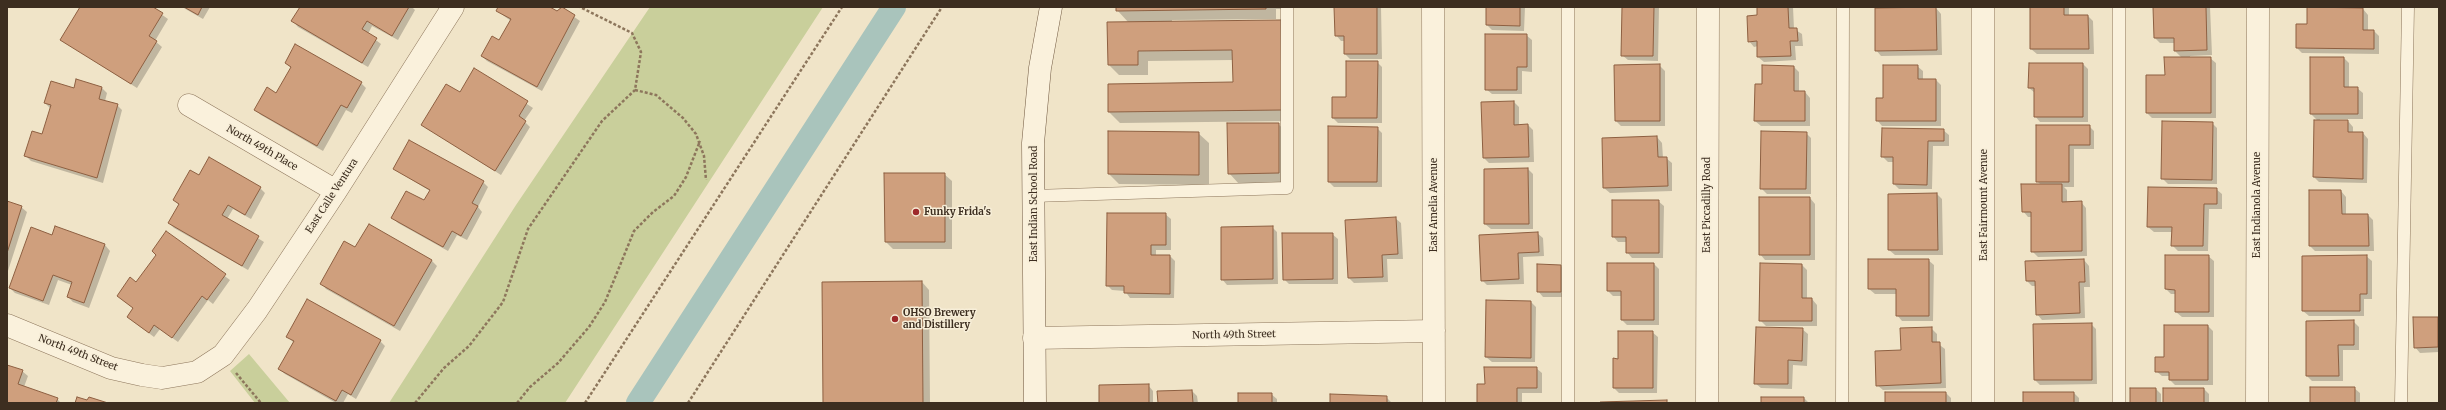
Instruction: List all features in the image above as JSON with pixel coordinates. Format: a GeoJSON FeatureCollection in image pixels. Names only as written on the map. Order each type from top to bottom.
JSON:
{"type":"FeatureCollection","features":[{"type":"Feature","properties":{"kind":"street","name":"East Calle Ventura"},"geometry":{"type":"LineString","coordinates":[[197,372],[223,355],[256,310],[336,191],[452,7]]}},
{"type":"Feature","properties":{"kind":"street","name":"East Indian School Road"},"geometry":{"type":"LineString","coordinates":[[1035,403],[1033,196],[1036,110],[1040,68],[1051,7]]}},
{"type":"Feature","properties":{"kind":"street","name":"East Amelia Avenue"},"geometry":{"type":"LineString","coordinates":[[1433,7],[1434,403]]}},
{"type":"Feature","properties":{"kind":"street","name":"East Piccadilly Road"},"geometry":{"type":"LineString","coordinates":[[1707,403],[1708,7]]}},
{"type":"Feature","properties":{"kind":"street","name":"East Fairmount Avenue"},"geometry":{"type":"LineString","coordinates":[[1983,7],[1983,403]]}},
{"type":"Feature","properties":{"kind":"street","name":"East Indianola Avenue"},"geometry":{"type":"LineString","coordinates":[[2257,403],[2258,7]]}},
{"type":"Feature","properties":{"kind":"street","name":"North 49th Place"},"geometry":{"type":"LineString","coordinates":[[189,105],[336,191]]}},
{"type":"Feature","properties":{"kind":"street","name":"North 49th Street"},"geometry":{"type":"LineString","coordinates":[[7,325],[119,370],[162,378],[197,372]]}},
{"type":"Feature","properties":{"kind":"street","name":"North 49th Street"},"geometry":{"type":"LineString","coordinates":[[1034,338],[1434,331]]}},
{"type":"Feature","properties":{"kind":"lane"},"geometry":{"type":"LineString","coordinates":[[1033,196],[1287,188],[1287,7]]}},
{"type":"Feature","properties":{"kind":"lane"},"geometry":{"type":"LineString","coordinates":[[1568,7],[1568,403]]}},
{"type":"Feature","properties":{"kind":"lane"},"geometry":{"type":"LineString","coordinates":[[1842,403],[1843,7]]}},
{"type":"Feature","properties":{"kind":"lane"},"geometry":{"type":"LineString","coordinates":[[2119,7],[2119,403]]}},
{"type":"Feature","properties":{"kind":"lane"},"geometry":{"type":"LineString","coordinates":[[2401,403],[2408,7]]}},
{"type":"Feature","properties":{"kind":"path"},"geometry":{"type":"LineString","coordinates":[[415,403],[444,368],[469,346],[503,302],[528,229],[602,121],[635,90],[641,52],[632,33],[580,7]]}},
{"type":"Feature","properties":{"kind":"path"},"geometry":{"type":"LineString","coordinates":[[585,403],[842,7]]}},
{"type":"Feature","properties":{"kind":"path"},"geometry":{"type":"LineString","coordinates":[[688,403],[942,7]]}},
{"type":"Feature","properties":{"kind":"path"},"geometry":{"type":"LineString","coordinates":[[635,90],[656,96],[683,118],[700,141],[704,156],[706,180]]}},
{"type":"Feature","properties":{"kind":"path"},"geometry":{"type":"LineString","coordinates":[[518,403],[530,387],[558,363],[589,327],[605,302],[634,231],[653,212],[674,196],[686,177],[700,141]]}},
{"type":"Feature","properties":{"kind":"path"},"geometry":{"type":"LineString","coordinates":[[223,355],[261,403]]}},
{"type":"Feature","properties":{"kind":"green space"},"geometry":{"type":"Polygon","coordinates":[[[650,7],[823,7],[565,403],[389,403],[516,205],[650,7]]]}},
{"type":"Feature","properties":{"kind":"green space"},"geometry":{"type":"Polygon","coordinates":[[[249,354],[290,403],[255,403],[230,371],[249,354]]]}},
{"type":"Feature","properties":{"kind":"building"},"geometry":{"type":"Polygon","coordinates":[[[80,7],[153,7],[163,13],[149,36],[157,41],[131,84],[60,40],[80,7]]]}},
{"type":"Feature","properties":{"kind":"building"},"geometry":{"type":"Polygon","coordinates":[[[184,7],[202,7],[198,15],[184,7]]]}},
{"type":"Feature","properties":{"kind":"building"},"geometry":{"type":"Polygon","coordinates":[[[300,7],[409,7],[392,36],[367,21],[362,29],[377,38],[362,63],[291,21],[300,7]]]}},
{"type":"Feature","properties":{"kind":"building"},"geometry":{"type":"Polygon","coordinates":[[[498,7],[550,7],[557,11],[562,7],[575,15],[537,87],[481,56],[492,36],[499,40],[511,19],[496,11],[498,7]]]}},
{"type":"Feature","properties":{"kind":"building"},"geometry":{"type":"Polygon","coordinates":[[[1116,7],[1266,7],[1266,9],[1116,11],[1116,7]]]}},
{"type":"Feature","properties":{"kind":"building"},"geometry":{"type":"Polygon","coordinates":[[[1334,7],[1377,7],[1377,54],[1344,54],[1344,36],[1335,36],[1334,7]]]}},
{"type":"Feature","properties":{"kind":"building"},"geometry":{"type":"Polygon","coordinates":[[[1486,7],[1520,7],[1520,26],[1486,25],[1486,7]]]}},
{"type":"Feature","properties":{"kind":"building"},"geometry":{"type":"Polygon","coordinates":[[[1622,7],[1654,7],[1653,56],[1621,56],[1622,7]]]}},
{"type":"Feature","properties":{"kind":"building"},"geometry":{"type":"Polygon","coordinates":[[[1757,7],[1788,7],[1789,28],[1797,28],[1798,41],[1790,41],[1791,56],[1757,57],[1757,41],[1748,42],[1747,16],[1757,15],[1757,7]]]}},
{"type":"Feature","properties":{"kind":"building"},"geometry":{"type":"Polygon","coordinates":[[[1936,7],[1937,50],[1875,51],[1875,8],[1936,7]]]}},
{"type":"Feature","properties":{"kind":"building"},"geometry":{"type":"Polygon","coordinates":[[[2030,7],[2064,7],[2064,15],[2088,15],[2089,49],[2030,49],[2030,7]]]}},
{"type":"Feature","properties":{"kind":"building"},"geometry":{"type":"Polygon","coordinates":[[[2153,7],[2206,7],[2207,50],[2174,51],[2174,38],[2154,38],[2153,7]]]}},
{"type":"Feature","properties":{"kind":"building"},"geometry":{"type":"Polygon","coordinates":[[[2307,7],[2363,8],[2363,30],[2374,30],[2374,49],[2296,48],[2296,24],[2307,24],[2307,7]]]}},
{"type":"Feature","properties":{"kind":"building"},"geometry":{"type":"Polygon","coordinates":[[[1281,20],[1282,110],[1108,112],[1108,84],[1233,82],[1232,50],[1138,51],[1138,65],[1108,65],[1107,22],[1281,20]]]}},
{"type":"Feature","properties":{"kind":"building"},"geometry":{"type":"Polygon","coordinates":[[[1485,34],[1527,34],[1527,67],[1517,67],[1517,90],[1485,90],[1485,34]]]}},
{"type":"Feature","properties":{"kind":"building"},"geometry":{"type":"Polygon","coordinates":[[[295,44],[362,82],[347,108],[341,105],[317,146],[254,110],[267,87],[276,93],[291,67],[285,63],[295,44]]]}},
{"type":"Feature","properties":{"kind":"building"},"geometry":{"type":"Polygon","coordinates":[[[2164,57],[2211,57],[2211,113],[2146,113],[2146,75],[2165,75],[2164,57]]]}},
{"type":"Feature","properties":{"kind":"building"},"geometry":{"type":"Polygon","coordinates":[[[2310,57],[2344,57],[2344,87],[2358,87],[2358,114],[2310,114],[2310,57]]]}},
{"type":"Feature","properties":{"kind":"building"},"geometry":{"type":"Polygon","coordinates":[[[1346,61],[1378,61],[1377,118],[1332,118],[1332,97],[1346,97],[1346,61]]]}},
{"type":"Feature","properties":{"kind":"building"},"geometry":{"type":"Polygon","coordinates":[[[2029,63],[2083,63],[2083,117],[2034,117],[2034,88],[2028,88],[2029,63]]]}},
{"type":"Feature","properties":{"kind":"building"},"geometry":{"type":"Polygon","coordinates":[[[1660,64],[1660,121],[1615,121],[1614,65],[1660,64]]]}},
{"type":"Feature","properties":{"kind":"building"},"geometry":{"type":"Polygon","coordinates":[[[1762,65],[1794,66],[1794,91],[1805,91],[1805,121],[1754,121],[1755,84],[1762,84],[1762,65]]]}},
{"type":"Feature","properties":{"kind":"building"},"geometry":{"type":"Polygon","coordinates":[[[1883,65],[1918,65],[1918,79],[1936,79],[1936,121],[1876,121],[1876,98],[1883,98],[1883,65]]]}},
{"type":"Feature","properties":{"kind":"building"},"geometry":{"type":"Polygon","coordinates":[[[474,68],[528,101],[519,116],[526,121],[495,171],[421,125],[446,84],[460,92],[474,68]]]}},
{"type":"Feature","properties":{"kind":"building"},"geometry":{"type":"Polygon","coordinates":[[[76,79],[102,87],[99,99],[118,104],[97,178],[24,156],[32,131],[42,134],[51,105],[44,103],[51,81],[74,88],[76,79]]]}},
{"type":"Feature","properties":{"kind":"building"},"geometry":{"type":"Polygon","coordinates":[[[1514,101],[1514,125],[1528,124],[1529,157],[1483,158],[1481,102],[1514,101]]]}},
{"type":"Feature","properties":{"kind":"building"},"geometry":{"type":"Polygon","coordinates":[[[2314,120],[2348,120],[2348,132],[2363,132],[2363,179],[2313,177],[2314,120]]]}},
{"type":"Feature","properties":{"kind":"building"},"geometry":{"type":"Polygon","coordinates":[[[2162,121],[2213,122],[2212,180],[2161,179],[2162,121]]]}},
{"type":"Feature","properties":{"kind":"building"},"geometry":{"type":"Polygon","coordinates":[[[1227,123],[1279,123],[1279,173],[1228,174],[1227,123]]]}},
{"type":"Feature","properties":{"kind":"building"},"geometry":{"type":"Polygon","coordinates":[[[2036,125],[2090,125],[2090,145],[2069,145],[2069,182],[2036,182],[2036,125]]]}},
{"type":"Feature","properties":{"kind":"building"},"geometry":{"type":"Polygon","coordinates":[[[1328,126],[1378,127],[1377,182],[1328,182],[1328,126]]]}},
{"type":"Feature","properties":{"kind":"building"},"geometry":{"type":"Polygon","coordinates":[[[1882,128],[1944,129],[1944,141],[1928,141],[1927,185],[1893,184],[1893,157],[1881,157],[1882,128]]]}},
{"type":"Feature","properties":{"kind":"building"},"geometry":{"type":"Polygon","coordinates":[[[1108,131],[1199,132],[1199,175],[1108,174],[1108,131]]]}},
{"type":"Feature","properties":{"kind":"building"},"geometry":{"type":"Polygon","coordinates":[[[1761,131],[1807,132],[1806,189],[1760,189],[1761,131]]]}},
{"type":"Feature","properties":{"kind":"building"},"geometry":{"type":"Polygon","coordinates":[[[1657,136],[1658,157],[1667,157],[1668,186],[1603,188],[1602,138],[1657,136]]]}},
{"type":"Feature","properties":{"kind":"building"},"geometry":{"type":"Polygon","coordinates":[[[409,140],[484,181],[472,203],[478,206],[461,236],[452,231],[443,247],[391,218],[406,191],[424,200],[430,190],[393,169],[409,140]]]}},
{"type":"Feature","properties":{"kind":"building"},"geometry":{"type":"Polygon","coordinates":[[[209,157],[261,187],[245,215],[228,205],[222,215],[259,236],[242,266],[168,223],[179,204],[173,200],[190,170],[199,175],[209,157]]]}},
{"type":"Feature","properties":{"kind":"building"},"geometry":{"type":"Polygon","coordinates":[[[1528,168],[1529,224],[1484,224],[1484,169],[1528,168]]]}},
{"type":"Feature","properties":{"kind":"building"},"geometry":{"type":"Polygon","coordinates":[[[884,173],[945,173],[945,242],[885,242],[884,173]]]}},
{"type":"Feature","properties":{"kind":"building"},"geometry":{"type":"Polygon","coordinates":[[[2021,184],[2062,184],[2062,202],[2082,201],[2082,251],[2031,252],[2031,212],[2022,212],[2021,184]]]}},
{"type":"Feature","properties":{"kind":"building"},"geometry":{"type":"Polygon","coordinates":[[[2148,187],[2217,188],[2217,204],[2204,204],[2203,246],[2171,246],[2172,227],[2147,227],[2148,187]]]}},
{"type":"Feature","properties":{"kind":"building"},"geometry":{"type":"Polygon","coordinates":[[[2309,190],[2341,190],[2342,214],[2368,214],[2369,246],[2309,246],[2309,190]]]}},
{"type":"Feature","properties":{"kind":"building"},"geometry":{"type":"Polygon","coordinates":[[[1937,193],[1938,250],[1888,250],[1888,194],[1937,193]]]}},
{"type":"Feature","properties":{"kind":"building"},"geometry":{"type":"Polygon","coordinates":[[[1759,197],[1810,197],[1810,255],[1759,255],[1759,197]]]}},
{"type":"Feature","properties":{"kind":"building"},"geometry":{"type":"Polygon","coordinates":[[[1612,200],[1659,200],[1659,253],[1626,253],[1626,237],[1612,237],[1612,200]]]}},
{"type":"Feature","properties":{"kind":"building"},"geometry":{"type":"Polygon","coordinates":[[[7,201],[22,206],[7,253],[7,201]]]}},
{"type":"Feature","properties":{"kind":"building"},"geometry":{"type":"Polygon","coordinates":[[[1107,213],[1166,213],[1166,245],[1151,245],[1151,255],[1170,255],[1170,294],[1124,293],[1124,286],[1106,286],[1107,213]]]}},
{"type":"Feature","properties":{"kind":"building"},"geometry":{"type":"Polygon","coordinates":[[[1396,217],[1398,254],[1382,255],[1383,277],[1348,278],[1345,220],[1396,217]]]}},
{"type":"Feature","properties":{"kind":"building"},"geometry":{"type":"Polygon","coordinates":[[[369,224],[432,260],[394,326],[320,284],[344,241],[355,247],[369,224]]]}},
{"type":"Feature","properties":{"kind":"building"},"geometry":{"type":"Polygon","coordinates":[[[55,226],[105,244],[84,303],[67,297],[72,282],[53,275],[43,301],[9,288],[31,227],[52,235],[55,226]]]}},
{"type":"Feature","properties":{"kind":"building"},"geometry":{"type":"Polygon","coordinates":[[[1273,226],[1273,279],[1221,280],[1221,227],[1273,226]]]}},
{"type":"Feature","properties":{"kind":"building"},"geometry":{"type":"Polygon","coordinates":[[[166,231],[226,274],[207,300],[202,296],[172,338],[154,325],[149,333],[127,317],[133,308],[117,296],[130,277],[136,282],[156,255],[152,251],[166,231]]]}},
{"type":"Feature","properties":{"kind":"building"},"geometry":{"type":"Polygon","coordinates":[[[1538,232],[1539,252],[1518,253],[1519,279],[1481,281],[1479,235],[1538,232]]]}},
{"type":"Feature","properties":{"kind":"building"},"geometry":{"type":"Polygon","coordinates":[[[1282,233],[1333,233],[1333,279],[1283,280],[1282,233]]]}},
{"type":"Feature","properties":{"kind":"building"},"geometry":{"type":"Polygon","coordinates":[[[2165,255],[2209,255],[2209,312],[2175,312],[2175,290],[2165,289],[2165,255]]]}},
{"type":"Feature","properties":{"kind":"building"},"geometry":{"type":"Polygon","coordinates":[[[2367,255],[2367,294],[2360,294],[2360,311],[2302,311],[2302,256],[2367,255]]]}},
{"type":"Feature","properties":{"kind":"building"},"geometry":{"type":"Polygon","coordinates":[[[1868,259],[1929,259],[1929,316],[1896,316],[1896,289],[1868,289],[1868,259]]]}},
{"type":"Feature","properties":{"kind":"building"},"geometry":{"type":"Polygon","coordinates":[[[2084,259],[2085,282],[2079,282],[2080,313],[2036,315],[2035,281],[2026,281],[2025,261],[2084,259]]]}},
{"type":"Feature","properties":{"kind":"building"},"geometry":{"type":"Polygon","coordinates":[[[1607,263],[1654,263],[1654,320],[1621,320],[1621,291],[1607,291],[1607,263]]]}},
{"type":"Feature","properties":{"kind":"building"},"geometry":{"type":"Polygon","coordinates":[[[1760,263],[1802,264],[1802,298],[1812,298],[1812,321],[1759,321],[1760,263]]]}},
{"type":"Feature","properties":{"kind":"building"},"geometry":{"type":"Polygon","coordinates":[[[1537,264],[1561,265],[1561,292],[1537,292],[1537,264]]]}},
{"type":"Feature","properties":{"kind":"building"},"geometry":{"type":"Polygon","coordinates":[[[922,281],[923,403],[823,403],[822,282],[922,281]]]}},
{"type":"Feature","properties":{"kind":"building"},"geometry":{"type":"Polygon","coordinates":[[[307,299],[381,340],[351,395],[342,390],[336,401],[278,369],[294,341],[286,337],[307,299]]]}},
{"type":"Feature","properties":{"kind":"building"},"geometry":{"type":"Polygon","coordinates":[[[1486,300],[1531,301],[1531,358],[1485,357],[1486,300]]]}},
{"type":"Feature","properties":{"kind":"building"},"geometry":{"type":"Polygon","coordinates":[[[2413,317],[2438,317],[2438,347],[2414,348],[2413,317]]]}},
{"type":"Feature","properties":{"kind":"building"},"geometry":{"type":"Polygon","coordinates":[[[2354,320],[2354,345],[2338,345],[2339,376],[2306,376],[2306,321],[2354,320]]]}},
{"type":"Feature","properties":{"kind":"building"},"geometry":{"type":"Polygon","coordinates":[[[2092,323],[2092,380],[2034,380],[2033,324],[2092,323]]]}},
{"type":"Feature","properties":{"kind":"building"},"geometry":{"type":"Polygon","coordinates":[[[2164,325],[2208,325],[2208,380],[2169,380],[2169,372],[2155,372],[2155,357],[2164,357],[2164,325]]]}},
{"type":"Feature","properties":{"kind":"building"},"geometry":{"type":"Polygon","coordinates":[[[1756,327],[1803,328],[1802,361],[1788,360],[1788,384],[1754,384],[1756,327]]]}},
{"type":"Feature","properties":{"kind":"building"},"geometry":{"type":"Polygon","coordinates":[[[1932,327],[1932,342],[1940,342],[1941,383],[1876,386],[1875,351],[1901,350],[1900,328],[1932,327]]]}},
{"type":"Feature","properties":{"kind":"building"},"geometry":{"type":"Polygon","coordinates":[[[1618,331],[1653,331],[1653,388],[1613,388],[1613,358],[1618,359],[1618,331]]]}},
{"type":"Feature","properties":{"kind":"building"},"geometry":{"type":"Polygon","coordinates":[[[7,365],[23,370],[18,384],[58,398],[56,403],[7,403],[7,365]]]}},
{"type":"Feature","properties":{"kind":"building"},"geometry":{"type":"Polygon","coordinates":[[[1484,367],[1537,367],[1537,388],[1517,388],[1517,403],[1477,403],[1477,384],[1485,384],[1484,367]]]}},
{"type":"Feature","properties":{"kind":"building"},"geometry":{"type":"Polygon","coordinates":[[[1149,384],[1149,403],[1099,403],[1099,385],[1149,384]]]}},
{"type":"Feature","properties":{"kind":"building"},"geometry":{"type":"Polygon","coordinates":[[[2310,387],[2355,387],[2355,403],[2310,403],[2310,387]]]}},
{"type":"Feature","properties":{"kind":"building"},"geometry":{"type":"Polygon","coordinates":[[[2130,388],[2156,388],[2156,403],[2130,403],[2130,388]]]}},
{"type":"Feature","properties":{"kind":"building"},"geometry":{"type":"Polygon","coordinates":[[[2163,388],[2204,388],[2204,403],[2163,403],[2163,388]]]}},
{"type":"Feature","properties":{"kind":"building"},"geometry":{"type":"Polygon","coordinates":[[[1192,390],[1193,403],[1158,403],[1157,391],[1192,390]]]}},
{"type":"Feature","properties":{"kind":"building"},"geometry":{"type":"Polygon","coordinates":[[[1885,392],[1946,392],[1946,403],[1885,403],[1885,392]]]}},
{"type":"Feature","properties":{"kind":"building"},"geometry":{"type":"Polygon","coordinates":[[[2023,392],[2074,392],[2074,403],[2023,403],[2023,392]]]}},
{"type":"Feature","properties":{"kind":"building"},"geometry":{"type":"Polygon","coordinates":[[[1238,393],[1272,393],[1272,403],[1238,403],[1238,393]]]}},
{"type":"Feature","properties":{"kind":"building"},"geometry":{"type":"Polygon","coordinates":[[[1330,394],[1387,396],[1387,403],[1330,403],[1330,394]]]}},
{"type":"Feature","properties":{"kind":"building"},"geometry":{"type":"Polygon","coordinates":[[[77,397],[87,400],[89,397],[108,403],[75,403],[77,397]]]}},
{"type":"Feature","properties":{"kind":"building"},"geometry":{"type":"Polygon","coordinates":[[[1761,397],[1804,397],[1804,403],[1761,403],[1761,397]]]}},
{"type":"Feature","properties":{"kind":"building"},"geometry":{"type":"Polygon","coordinates":[[[1667,400],[1667,403],[1600,403],[1600,402],[1667,400]]]}},
{"type":"Feature","properties":{"kind":"waterway"},"geometry":{"type":"LineString","coordinates":[[638,403],[894,7]]}},
{"type":"Feature","properties":{"kind":"place","name":"Funky Frida's"},"geometry":{"type":"Point","coordinates":[916,212]}},
{"type":"Feature","properties":{"kind":"place","name":"OHSO Brewery and Distillery"},"geometry":{"type":"Point","coordinates":[895,319]}}]}
